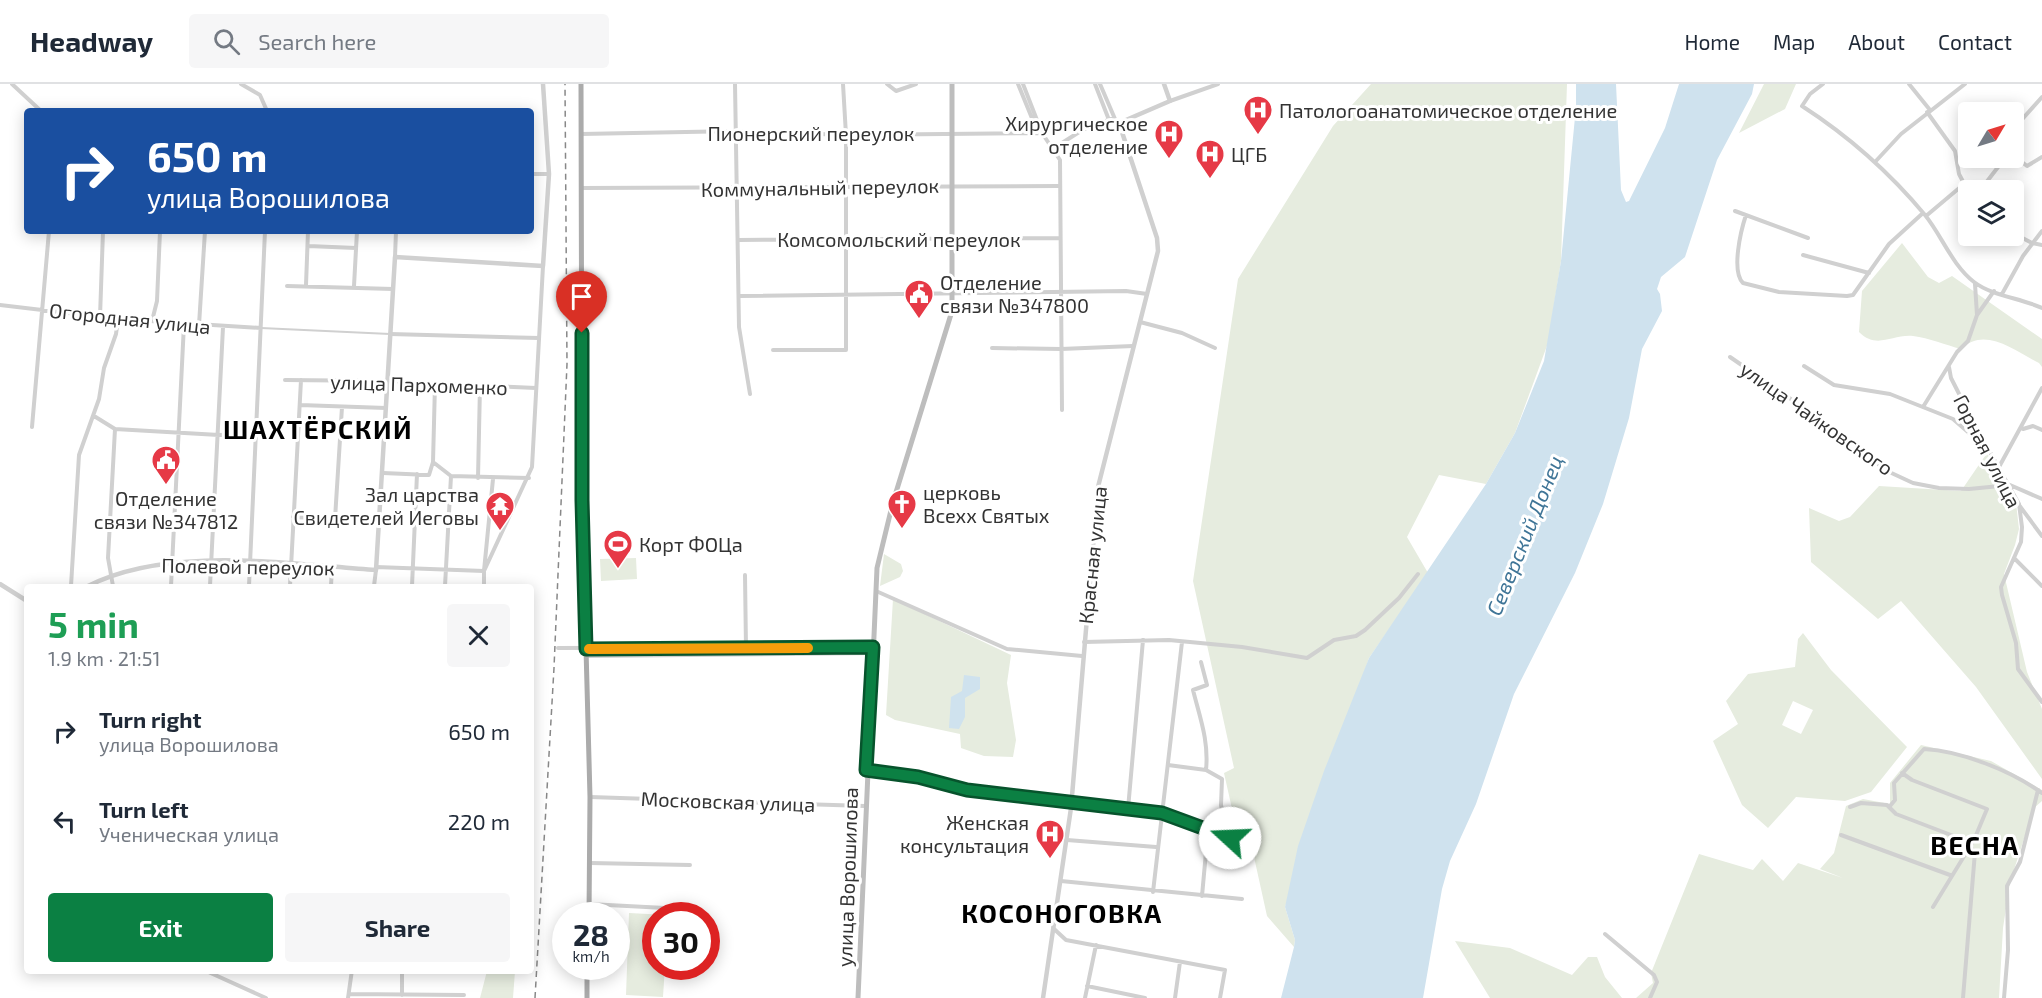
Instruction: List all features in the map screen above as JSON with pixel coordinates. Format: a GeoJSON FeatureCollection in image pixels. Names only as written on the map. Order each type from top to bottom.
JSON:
{"type":"FeatureCollection","features":[{"type":"Feature","properties":{"kind":"main road"},"geometry":{"type":"LineString","coordinates":[[580,84],[582,500],[590,797],[589,902]]}},
{"type":"Feature","properties":{"kind":"main road","name":"улица Ворошилова"},"geometry":{"type":"LineString","coordinates":[[858,998],[875,591],[881,547],[949,321],[954,292],[952,84]]}},
{"type":"Feature","properties":{"kind":"main road"},"geometry":{"type":"LineString","coordinates":[[587,980],[587,998]]}},
{"type":"Feature","properties":{"kind":"street"},"geometry":{"type":"LineString","coordinates":[[12,84],[38,108]]}},
{"type":"Feature","properties":{"kind":"street"},"geometry":{"type":"LineString","coordinates":[[241,84],[260,95],[266,108]]}},
{"type":"Feature","properties":{"kind":"street"},"geometry":{"type":"LineString","coordinates":[[484,571],[529,478],[534,452],[549,174],[543,84]]}},
{"type":"Feature","properties":{"kind":"street"},"geometry":{"type":"LineString","coordinates":[[735,84],[738,131],[739,327],[750,394]]}},
{"type":"Feature","properties":{"kind":"street"},"geometry":{"type":"LineString","coordinates":[[887,84],[896,91],[916,84]]}},
{"type":"Feature","properties":{"kind":"street"},"geometry":{"type":"LineString","coordinates":[[1018,84],[1040,133],[1054,148],[1060,160],[1058,186],[1062,410]]}},
{"type":"Feature","properties":{"kind":"street"},"geometry":{"type":"LineString","coordinates":[[1023,84],[1040,133]]}},
{"type":"Feature","properties":{"kind":"street"},"geometry":{"type":"LineString","coordinates":[[1095,84],[1112,119],[1119,123],[1218,84]]}},
{"type":"Feature","properties":{"kind":"street"},"geometry":{"type":"LineString","coordinates":[[1100,84],[1112,119]]}},
{"type":"Feature","properties":{"kind":"street"},"geometry":{"type":"LineString","coordinates":[[1164,84],[1170,101]]}},
{"type":"Feature","properties":{"kind":"street"},"geometry":{"type":"LineString","coordinates":[[1823,84],[1810,94],[1802,106],[1837,130],[1875,162],[1924,215],[1959,267],[1975,283],[2042,309]]}},
{"type":"Feature","properties":{"kind":"street"},"geometry":{"type":"LineString","coordinates":[[1909,84],[1955,152],[1963,180]]}},
{"type":"Feature","properties":{"kind":"street"},"geometry":{"type":"LineString","coordinates":[[1875,162],[1901,134],[1965,84]]}},
{"type":"Feature","properties":{"kind":"street"},"geometry":{"type":"LineString","coordinates":[[773,350],[846,350],[844,85]]}},
{"type":"Feature","properties":{"kind":"street"},"geometry":{"type":"LineString","coordinates":[[2024,117],[2042,97]]}},
{"type":"Feature","properties":{"kind":"street"},"geometry":{"type":"LineString","coordinates":[[1054,148],[1084,129],[1112,119]]}},
{"type":"Feature","properties":{"kind":"street","name":"Красная улица"},"geometry":{"type":"LineString","coordinates":[[1043,998],[1067,840],[1098,487],[1157,255],[1157,238],[1119,123]]}},
{"type":"Feature","properties":{"kind":"street","name":"Пионерский переулок"},"geometry":{"type":"LineString","coordinates":[[580,134],[738,131],[846,135],[1040,133]]}},
{"type":"Feature","properties":{"kind":"street"},"geometry":{"type":"LineString","coordinates":[[2024,164],[2027,166],[2042,157]]}},
{"type":"Feature","properties":{"kind":"street"},"geometry":{"type":"LineString","coordinates":[[1988,180],[1997,168]]}},
{"type":"Feature","properties":{"kind":"street"},"geometry":{"type":"LineString","coordinates":[[534,174],[549,174]]}},
{"type":"Feature","properties":{"kind":"street","name":"Коммунальный переулок"},"geometry":{"type":"LineString","coordinates":[[582,188],[1058,186]]}},
{"type":"Feature","properties":{"kind":"street"},"geometry":{"type":"LineString","coordinates":[[1746,215],[1738,244],[1738,276],[1743,283],[1779,292],[1853,295],[1889,244],[1958,189]]}},
{"type":"Feature","properties":{"kind":"street"},"geometry":{"type":"LineString","coordinates":[[1735,211],[1808,238]]}},
{"type":"Feature","properties":{"kind":"street"},"geometry":{"type":"LineString","coordinates":[[2002,294],[2032,243],[2042,231]]}},
{"type":"Feature","properties":{"kind":"street"},"geometry":{"type":"LineString","coordinates":[[32,427],[49,234]]}},
{"type":"Feature","properties":{"kind":"street"},"geometry":{"type":"LineString","coordinates":[[100,317],[103,234]]}},
{"type":"Feature","properties":{"kind":"street"},"geometry":{"type":"LineString","coordinates":[[153,321],[157,301],[160,234]]}},
{"type":"Feature","properties":{"kind":"street"},"geometry":{"type":"LineString","coordinates":[[200,325],[205,234]]}},
{"type":"Feature","properties":{"kind":"street"},"geometry":{"type":"LineString","coordinates":[[249,584],[265,234]]}},
{"type":"Feature","properties":{"kind":"street"},"geometry":{"type":"LineString","coordinates":[[306,285],[308,234]]}},
{"type":"Feature","properties":{"kind":"street"},"geometry":{"type":"LineString","coordinates":[[354,286],[357,234]]}},
{"type":"Feature","properties":{"kind":"street"},"geometry":{"type":"LineString","coordinates":[[374,584],[383,473],[396,234]]}},
{"type":"Feature","properties":{"kind":"street","name":"Комсомольский переулок"},"geometry":{"type":"LineString","coordinates":[[738,240],[1059,238]]}},
{"type":"Feature","properties":{"kind":"street"},"geometry":{"type":"LineString","coordinates":[[2024,239],[2042,245]]}},
{"type":"Feature","properties":{"kind":"street"},"geometry":{"type":"LineString","coordinates":[[308,246],[356,248]]}},
{"type":"Feature","properties":{"kind":"street"},"geometry":{"type":"LineString","coordinates":[[1803,255],[1869,273]]}},
{"type":"Feature","properties":{"kind":"street"},"geometry":{"type":"LineString","coordinates":[[395,256],[543,266]]}},
{"type":"Feature","properties":{"kind":"street"},"geometry":{"type":"LineString","coordinates":[[1975,283],[1977,315]]}},
{"type":"Feature","properties":{"kind":"street"},"geometry":{"type":"LineString","coordinates":[[287,286],[354,286],[393,289]]}},
{"type":"Feature","properties":{"kind":"street"},"geometry":{"type":"LineString","coordinates":[[740,296],[1126,291],[1147,294]]}},
{"type":"Feature","properties":{"kind":"street"},"geometry":{"type":"LineString","coordinates":[[1923,407],[1968,340],[1977,315],[1994,291]]}},
{"type":"Feature","properties":{"kind":"street","name":"Огородная улица"},"geometry":{"type":"LineString","coordinates":[[0,305],[118,320],[261,328]]}},
{"type":"Feature","properties":{"kind":"street"},"geometry":{"type":"LineString","coordinates":[[71,584],[80,455],[94,416],[104,368],[116,334],[118,320]]}},
{"type":"Feature","properties":{"kind":"street"},"geometry":{"type":"LineString","coordinates":[[1140,322],[1182,333],[1215,348]]}},
{"type":"Feature","properties":{"kind":"street"},"geometry":{"type":"LineString","coordinates":[[171,584],[184,324]]}},
{"type":"Feature","properties":{"kind":"street"},"geometry":{"type":"LineString","coordinates":[[210,584],[223,327]]}},
{"type":"Feature","properties":{"kind":"street"},"geometry":{"type":"LineString","coordinates":[[261,328],[539,338]]}},
{"type":"Feature","properties":{"kind":"street"},"geometry":{"type":"LineString","coordinates":[[992,348],[1061,349],[1133,346]]}},
{"type":"Feature","properties":{"kind":"street","name":"улица Чайковского"},"geometry":{"type":"LineString","coordinates":[[1730,357],[1846,437],[1873,461],[1913,483],[1939,488],[1969,489],[2010,485]]}},
{"type":"Feature","properties":{"kind":"street","name":"улица Чайковского"},"geometry":{"type":"LineString","coordinates":[[1804,366],[1834,386],[1890,394],[1953,419],[1989,451]]}},
{"type":"Feature","properties":{"kind":"street","name":"Горная улица"},"geometry":{"type":"LineString","coordinates":[[1949,367],[1951,378],[2019,504],[2022,534],[2001,587],[2016,643],[2018,669],[2042,702]]}},
{"type":"Feature","properties":{"kind":"street","name":"улица Пархоменко"},"geometry":{"type":"LineString","coordinates":[[285,380],[388,381],[536,388]]}},
{"type":"Feature","properties":{"kind":"street","name":"улица Пархоменко"},"geometry":{"type":"LineString","coordinates":[[290,584],[301,380]]}},
{"type":"Feature","properties":{"kind":"street"},"geometry":{"type":"LineString","coordinates":[[383,473],[429,475],[433,462],[435,384]]}},
{"type":"Feature","properties":{"kind":"street"},"geometry":{"type":"LineString","coordinates":[[478,478],[480,386]]}},
{"type":"Feature","properties":{"kind":"street"},"geometry":{"type":"LineString","coordinates":[[1999,467],[2022,429],[2042,388]]}},
{"type":"Feature","properties":{"kind":"street"},"geometry":{"type":"LineString","coordinates":[[300,405],[386,408]]}},
{"type":"Feature","properties":{"kind":"street"},"geometry":{"type":"LineString","coordinates":[[335,519],[342,406]]}},
{"type":"Feature","properties":{"kind":"street"},"geometry":{"type":"LineString","coordinates":[[94,416],[115,429],[219,435],[257,434]]}},
{"type":"Feature","properties":{"kind":"street"},"geometry":{"type":"LineString","coordinates":[[2022,429],[2033,426],[2042,430]]}},
{"type":"Feature","properties":{"kind":"street"},"geometry":{"type":"LineString","coordinates":[[113,584],[108,558],[115,429]]}},
{"type":"Feature","properties":{"kind":"street"},"geometry":{"type":"LineString","coordinates":[[433,462],[451,476],[493,479],[529,478]]}},
{"type":"Feature","properties":{"kind":"street"},"geometry":{"type":"LineString","coordinates":[[412,584],[417,474]]}},
{"type":"Feature","properties":{"kind":"street"},"geometry":{"type":"LineString","coordinates":[[445,584],[451,476]]}},
{"type":"Feature","properties":{"kind":"street"},"geometry":{"type":"LineString","coordinates":[[484,584],[493,479]]}},
{"type":"Feature","properties":{"kind":"street"},"geometry":{"type":"LineString","coordinates":[[2010,485],[2042,499]]}},
{"type":"Feature","properties":{"kind":"street"},"geometry":{"type":"LineString","coordinates":[[2019,504],[2042,536]]}},
{"type":"Feature","properties":{"kind":"street"},"geometry":{"type":"LineString","coordinates":[[293,517],[380,521]]}},
{"type":"Feature","properties":{"kind":"street"},"geometry":{"type":"LineString","coordinates":[[2014,558],[2042,586]]}},
{"type":"Feature","properties":{"kind":"street","name":"Полевой переулок"},"geometry":{"type":"LineString","coordinates":[[92,584],[111,575],[172,562],[250,562],[332,567],[412,567],[484,571]]}},
{"type":"Feature","properties":{"kind":"street"},"geometry":{"type":"LineString","coordinates":[[331,584],[332,567]]}},
{"type":"Feature","properties":{"kind":"street"},"geometry":{"type":"LineString","coordinates":[[1084,642],[1143,640],[1182,642],[1242,647],[1307,658],[1334,640],[1356,636],[1365,630],[1399,598],[1418,574]]}},
{"type":"Feature","properties":{"kind":"street"},"geometry":{"type":"LineString","coordinates":[[746,575],[746,649]]}},
{"type":"Feature","properties":{"kind":"street"},"geometry":{"type":"LineString","coordinates":[[0,584],[24,599]]}},
{"type":"Feature","properties":{"kind":"street"},"geometry":{"type":"LineString","coordinates":[[875,591],[1007,650],[1082,656]]}},
{"type":"Feature","properties":{"kind":"street"},"geometry":{"type":"LineString","coordinates":[[1128,809],[1143,640]]}},
{"type":"Feature","properties":{"kind":"street"},"geometry":{"type":"LineString","coordinates":[[1153,892],[1156,847],[1182,642]]}},
{"type":"Feature","properties":{"kind":"street"},"geometry":{"type":"LineString","coordinates":[[558,648],[586,652],[873,650]]}},
{"type":"Feature","properties":{"kind":"street"},"geometry":{"type":"LineString","coordinates":[[586,652],[746,649],[873,650]]}},
{"type":"Feature","properties":{"kind":"street"},"geometry":{"type":"LineString","coordinates":[[1201,662],[1207,685],[1193,690],[1202,729],[1207,737],[1206,770]]}},
{"type":"Feature","properties":{"kind":"street"},"geometry":{"type":"LineString","coordinates":[[1890,807],[1895,800],[1894,783],[1920,750],[1928,749],[1987,763],[2014,775],[2040,792],[2020,862],[2007,886],[2008,950],[2004,998]]}},
{"type":"Feature","properties":{"kind":"street"},"geometry":{"type":"LineString","coordinates":[[1168,765],[1206,770],[1222,779],[1221,805],[1225,824],[1222,835]]}},
{"type":"Feature","properties":{"kind":"street"},"geometry":{"type":"LineString","coordinates":[[866,770],[918,777],[967,790],[1162,813],[1230,838]]}},
{"type":"Feature","properties":{"kind":"street"},"geometry":{"type":"LineString","coordinates":[[1902,773],[1912,780],[1987,809],[1971,845],[1950,874],[1933,907]]}},
{"type":"Feature","properties":{"kind":"street","name":"Московская улица"},"geometry":{"type":"LineString","coordinates":[[590,797],[865,806]]}},
{"type":"Feature","properties":{"kind":"street"},"geometry":{"type":"LineString","coordinates":[[1850,807],[1861,803],[1890,807],[1896,814],[1971,845],[1974,852],[1963,998]]}},
{"type":"Feature","properties":{"kind":"street"},"geometry":{"type":"LineString","coordinates":[[1202,896],[1208,830]]}},
{"type":"Feature","properties":{"kind":"street"},"geometry":{"type":"LineString","coordinates":[[1842,835],[1950,874]]}},
{"type":"Feature","properties":{"kind":"street"},"geometry":{"type":"LineString","coordinates":[[1067,840],[1156,847]]}},
{"type":"Feature","properties":{"kind":"street"},"geometry":{"type":"LineString","coordinates":[[590,863],[690,865]]}},
{"type":"Feature","properties":{"kind":"street"},"geometry":{"type":"LineString","coordinates":[[1061,881],[1153,892],[1242,899]]}},
{"type":"Feature","properties":{"kind":"street"},"geometry":{"type":"LineString","coordinates":[[1053,927],[1066,940],[1225,970],[1220,998]]}},
{"type":"Feature","properties":{"kind":"street"},"geometry":{"type":"LineString","coordinates":[[1605,934],[1654,975],[1657,982],[1650,998]]}},
{"type":"Feature","properties":{"kind":"street"},"geometry":{"type":"LineString","coordinates":[[1085,998],[1096,945]]}},
{"type":"Feature","properties":{"kind":"street"},"geometry":{"type":"LineString","coordinates":[[1175,998],[1180,962]]}},
{"type":"Feature","properties":{"kind":"street"},"geometry":{"type":"LineString","coordinates":[[213,974],[266,998]]}},
{"type":"Feature","properties":{"kind":"street"},"geometry":{"type":"LineString","coordinates":[[352,974],[349,996],[464,995]]}},
{"type":"Feature","properties":{"kind":"street"},"geometry":{"type":"LineString","coordinates":[[402,974],[402,995]]}},
{"type":"Feature","properties":{"kind":"street"},"geometry":{"type":"LineString","coordinates":[[1087,986],[1145,998]]}},
{"type":"Feature","properties":{"kind":"shaded area"},"geometry":{"type":"Polygon","coordinates":[[[1371,84],[1567,84],[1561,261],[1548,343],[1515,433],[1486,484],[1439,475],[1407,537],[1428,573],[1369,658],[1285,907],[1295,940],[1294,947],[1267,916],[1254,857],[1243,858],[1224,773],[1234,768],[1193,581],[1238,279],[1333,126],[1371,84]]]}},
{"type":"Feature","properties":{"kind":"shaded area"},"geometry":{"type":"Polygon","coordinates":[[[1764,84],[1796,84],[1785,109],[1739,133],[1764,84]]]}},
{"type":"Feature","properties":{"kind":"shaded area"},"geometry":{"type":"Polygon","coordinates":[[[1902,243],[1928,277],[1939,283],[1952,276],[2042,339],[2042,367],[2039,363],[2010,347],[1990,340],[1970,343],[1961,349],[1913,336],[1872,340],[1859,332],[1862,291],[1902,243]]]}},
{"type":"Feature","properties":{"kind":"shaded area"},"geometry":{"type":"Polygon","coordinates":[[[1987,453],[2016,503],[2019,529],[2004,574],[2027,672],[2042,709],[2042,779],[1976,687],[1901,601],[1878,619],[1811,562],[1809,508],[1839,521],[1850,517],[1879,486],[1961,491],[1987,453]]]}},
{"type":"Feature","properties":{"kind":"shaded area"},"geometry":{"type":"Polygon","coordinates":[[[884,554],[901,564],[903,571],[900,577],[880,586],[884,554]]]}},
{"type":"Feature","properties":{"kind":"shaded area","name":"Корт ФОЦа"},"geometry":{"type":"Polygon","coordinates":[[[636,558],[637,579],[601,581],[600,559],[636,558]]]}},
{"type":"Feature","properties":{"kind":"shaded area"},"geometry":{"type":"Polygon","coordinates":[[[893,599],[1011,655],[1007,683],[1016,740],[1013,757],[984,756],[961,748],[960,734],[895,720],[886,715],[893,599]]]}},
{"type":"Feature","properties":{"kind":"shaded area"},"geometry":{"type":"Polygon","coordinates":[[[1803,633],[1831,670],[1907,747],[1871,792],[1845,801],[1796,797],[1768,828],[1742,805],[1713,741],[1738,724],[1726,701],[1748,674],[1795,667],[1798,639],[1803,633]],[[1793,701],[1782,725],[1801,734],[1813,710],[1793,701]]]}},
{"type":"Feature","properties":{"kind":"shaded area"},"geometry":{"type":"Polygon","coordinates":[[[858,649],[744,654],[595,652],[858,649]]]}},
{"type":"Feature","properties":{"kind":"shaded area"},"geometry":{"type":"Polygon","coordinates":[[[1921,745],[1991,761],[2042,790],[2042,801],[2034,808],[2010,882],[2003,928],[1999,998],[1636,998],[1653,983],[1651,973],[1699,854],[1753,870],[1762,859],[1783,881],[1798,863],[1843,878],[1820,869],[1834,853],[1846,806],[1863,799],[1890,804],[1890,783],[1921,745]]]}},
{"type":"Feature","properties":{"kind":"shaded area"},"geometry":{"type":"Polygon","coordinates":[[[630,913],[642,914],[642,980],[664,980],[663,997],[626,995],[627,980],[630,980],[630,913]]]}},
{"type":"Feature","properties":{"kind":"shaded area"},"geometry":{"type":"Polygon","coordinates":[[[1455,941],[1510,948],[1572,975],[1588,957],[1597,957],[1605,977],[1622,998],[1490,998],[1455,941]]]}},
{"type":"Feature","properties":{"kind":"shaded area"},"geometry":{"type":"Polygon","coordinates":[[[486,974],[515,974],[513,998],[480,998],[486,974]]]}},
{"type":"Feature","properties":{"kind":"water","name":"Северский Донец"},"geometry":{"type":"Polygon","coordinates":[[[1576,84],[1616,84],[1621,190],[1626,202],[1629,201],[1665,128],[1679,84],[1754,84],[1752,94],[1717,160],[1685,257],[1661,277],[1657,289],[1660,294],[1662,311],[1642,349],[1629,418],[1603,504],[1575,573],[1514,694],[1476,804],[1450,861],[1442,889],[1423,998],[1281,998],[1295,940],[1285,907],[1298,846],[1324,771],[1369,658],[1486,484],[1515,433],[1544,361],[1561,261],[1576,107],[1576,84]]]}},
{"type":"Feature","properties":{"kind":"water"},"geometry":{"type":"Polygon","coordinates":[[[964,675],[980,677],[980,689],[965,698],[965,717],[959,729],[949,728],[951,697],[962,691],[964,675]]]}},
{"type":"Feature","properties":{"kind":"railway"},"geometry":{"type":"LineString","coordinates":[[535,998],[554,668],[567,364],[565,84]]}},
{"type":"Feature","properties":{"kind":"slow traffic"},"geometry":{"type":"LineString","coordinates":[[589,649],[808,648]]}},
{"type":"Feature","properties":{"kind":"place","name":"Патологоанатомическое отделение"},"geometry":{"type":"Point","coordinates":[1258,136]}},
{"type":"Feature","properties":{"kind":"place","name":"Хирургическое отделение"},"geometry":{"type":"Point","coordinates":[1169,160]}},
{"type":"Feature","properties":{"kind":"place","name":"ЦГБ"},"geometry":{"type":"Point","coordinates":[1210,180]}},
{"type":"Feature","properties":{"kind":"place","name":"Отделение связи №347800"},"geometry":{"type":"Point","coordinates":[919,320]}},
{"type":"Feature","properties":{"kind":"place","name":"Отделение связи №347812"},"geometry":{"type":"Point","coordinates":[166,486]}},
{"type":"Feature","properties":{"kind":"place","name":"церковь Всехх Святых"},"geometry":{"type":"Point","coordinates":[902,530]}},
{"type":"Feature","properties":{"kind":"place","name":"Зал царства Свидетелей Иеговы"},"geometry":{"type":"Point","coordinates":[500,532]}},
{"type":"Feature","properties":{"kind":"place","name":"Корт ФОЦа"},"geometry":{"type":"Point","coordinates":[618,570]}},
{"type":"Feature","properties":{"kind":"place","name":"Женская консультация"},"geometry":{"type":"Point","coordinates":[1050,860]}},
{"type":"Feature","properties":{"kind":"district","name":"ШАХТЁРСКИЙ"},"geometry":{"type":"Point","coordinates":[318,428]}},
{"type":"Feature","properties":{"kind":"district","name":"ВЕСНА"},"geometry":{"type":"Point","coordinates":[1975,844]}},
{"type":"Feature","properties":{"kind":"district","name":"КОСОНОГОВКА"},"geometry":{"type":"Point","coordinates":[1062,912]}},
{"type":"Feature","properties":{"kind":"route"},"geometry":{"type":"LineString","coordinates":[[582,333],[582,500],[586,649],[873,647],[866,770],[918,777],[967,790],[1162,813],[1230,838]]}}]}
